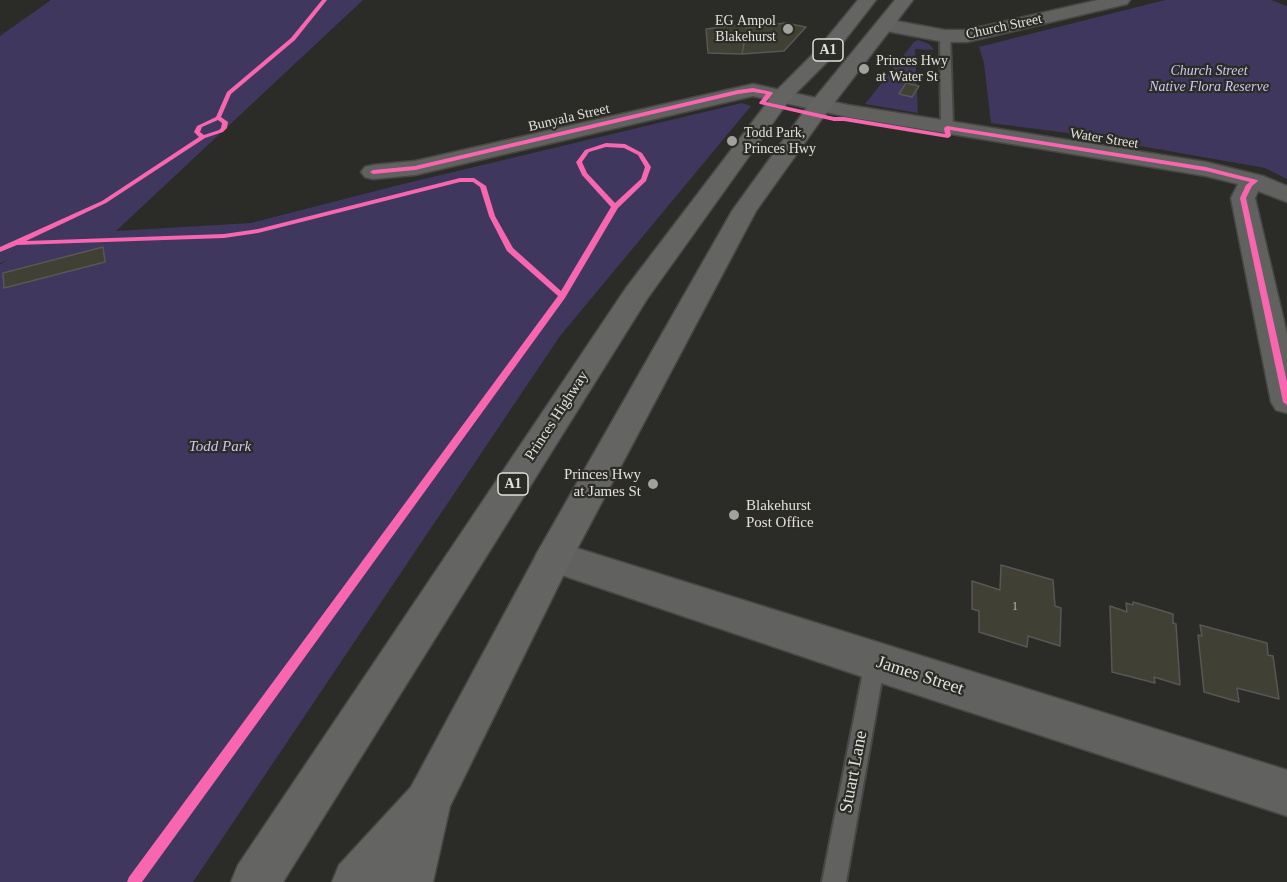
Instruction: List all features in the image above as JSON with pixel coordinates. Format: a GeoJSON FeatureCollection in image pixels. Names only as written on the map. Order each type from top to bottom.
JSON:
{"type":"FeatureCollection","features":[{"type":"Feature","properties":{"kind":"highway","name":"Princes Highway"},"geometry":{"type":"LineString","coordinates":[[255,882],[636,294],[783,95],[823,55],[867,0]]}},
{"type":"Feature","properties":{"kind":"highway","name":"A1"},"geometry":{"type":"LineString","coordinates":[[356,882],[427,803],[554,557],[744,211],[821,104],[904,0]]}},
{"type":"Feature","properties":{"kind":"highway"},"geometry":{"type":"LineString","coordinates":[[409,882],[427,803]]}},
{"type":"Feature","properties":{"kind":"street","name":"Church Street"},"geometry":{"type":"LineString","coordinates":[[886,25],[945,36],[984,34],[1121,0]]}},
{"type":"Feature","properties":{"kind":"street","name":"Bunyala Street"},"geometry":{"type":"LineString","coordinates":[[374,172],[415,168],[738,92],[753,90],[821,104]]}},
{"type":"Feature","properties":{"kind":"street","name":"Water Street"},"geometry":{"type":"LineString","coordinates":[[821,104],[848,111],[947,128],[1206,169],[1255,181],[1287,195]]}},
{"type":"Feature","properties":{"kind":"street"},"geometry":{"type":"LineString","coordinates":[[1255,181],[1249,185],[1243,198],[1287,402]]}},
{"type":"Feature","properties":{"kind":"street","name":"James Street"},"geometry":{"type":"LineString","coordinates":[[554,557],[1287,793]]}},
{"type":"Feature","properties":{"kind":"lane"},"geometry":{"type":"LineString","coordinates":[[945,36],[947,128]]}},
{"type":"Feature","properties":{"kind":"lane","name":"Stuart Lane"},"geometry":{"type":"LineString","coordinates":[[834,882],[875,662]]}},
{"type":"Feature","properties":{"kind":"green space","name":"Todd Park"},"geometry":{"type":"Polygon","coordinates":[[[51,0],[363,0],[116,231],[251,223],[742,103],[751,106],[560,336],[193,882],[0,882],[0,264],[7,261],[0,263],[0,36],[51,0]]]}},
{"type":"Feature","properties":{"kind":"green space","name":"Church Street Native Flora Reserve"},"geometry":{"type":"Polygon","coordinates":[[[1165,0],[1271,0],[1287,6],[1287,179],[1265,168],[1067,133],[991,123],[984,63],[979,47],[1165,0]]]}},
{"type":"Feature","properties":{"kind":"green space"},"geometry":{"type":"Polygon","coordinates":[[[918,40],[929,44],[934,50],[915,49],[918,113],[865,104],[914,42],[918,40]]]}},
{"type":"Feature","properties":{"kind":"building"},"geometry":{"type":"Polygon","coordinates":[[[785,23],[806,27],[784,51],[742,54],[747,28],[785,23]]]}},
{"type":"Feature","properties":{"kind":"building"},"geometry":{"type":"Polygon","coordinates":[[[744,24],[747,28],[742,54],[708,53],[706,29],[744,24]]]}},
{"type":"Feature","properties":{"kind":"building"},"geometry":{"type":"Polygon","coordinates":[[[906,83],[919,86],[912,97],[899,94],[906,83]]]}},
{"type":"Feature","properties":{"kind":"building"},"geometry":{"type":"Polygon","coordinates":[[[103,247],[105,262],[4,288],[3,273],[103,247]]]}},
{"type":"Feature","properties":{"kind":"building"},"geometry":{"type":"Polygon","coordinates":[[[1001,565],[1053,580],[1055,606],[1061,608],[1060,646],[1028,636],[1027,647],[979,632],[979,611],[972,609],[972,581],[1000,590],[1001,565]]]}},
{"type":"Feature","properties":{"kind":"building"},"geometry":{"type":"Polygon","coordinates":[[[1133,602],[1173,614],[1173,623],[1176,624],[1180,685],[1154,677],[1155,683],[1112,672],[1110,606],[1127,612],[1126,603],[1133,605],[1133,602]]]}},
{"type":"Feature","properties":{"kind":"building"},"geometry":{"type":"Polygon","coordinates":[[[1200,625],[1267,643],[1268,655],[1273,656],[1279,699],[1237,688],[1239,702],[1204,692],[1198,635],[1202,636],[1200,625]]]}},
{"type":"Feature","properties":{"kind":"cycle path"},"geometry":{"type":"LineString","coordinates":[[218,118],[229,93],[293,39],[325,0]]}},
{"type":"Feature","properties":{"kind":"cycle path"},"geometry":{"type":"LineString","coordinates":[[373,172],[415,168],[753,90],[770,93],[762,103],[834,119],[948,136],[947,128],[1206,169],[1255,181]]}},
{"type":"Feature","properties":{"kind":"cycle path"},"geometry":{"type":"LineString","coordinates":[[0,250],[104,202],[203,137],[221,131],[225,122],[218,118],[200,126],[197,132],[203,137]]}},
{"type":"Feature","properties":{"kind":"cycle path"},"geometry":{"type":"LineString","coordinates":[[134,882],[562,296],[615,207],[584,174],[579,162],[587,151],[606,145],[625,146],[640,154],[648,167],[644,180],[615,207]]}},
{"type":"Feature","properties":{"kind":"cycle path"},"geometry":{"type":"LineString","coordinates":[[17,243],[224,236],[258,231],[460,180],[474,180],[483,186],[492,216],[510,249],[562,296]]}},
{"type":"Feature","properties":{"kind":"cycle path"},"geometry":{"type":"LineString","coordinates":[[1255,181],[1249,185],[1243,198],[1287,402]]}},
{"type":"Feature","properties":{"kind":"place","name":"EG Ampol Blakehurst"},"geometry":{"type":"Point","coordinates":[788,29]}},
{"type":"Feature","properties":{"kind":"place","name":"Princes Hwy at Water St"},"geometry":{"type":"Point","coordinates":[864,69]}},
{"type":"Feature","properties":{"kind":"place","name":"Todd Park, Princes Hwy"},"geometry":{"type":"Point","coordinates":[732,141]}},
{"type":"Feature","properties":{"kind":"place","name":"Princes Hwy at James St"},"geometry":{"type":"Point","coordinates":[653,484]}},
{"type":"Feature","properties":{"kind":"place","name":"Blakehurst Post Office"},"geometry":{"type":"Point","coordinates":[734,515]}}]}
